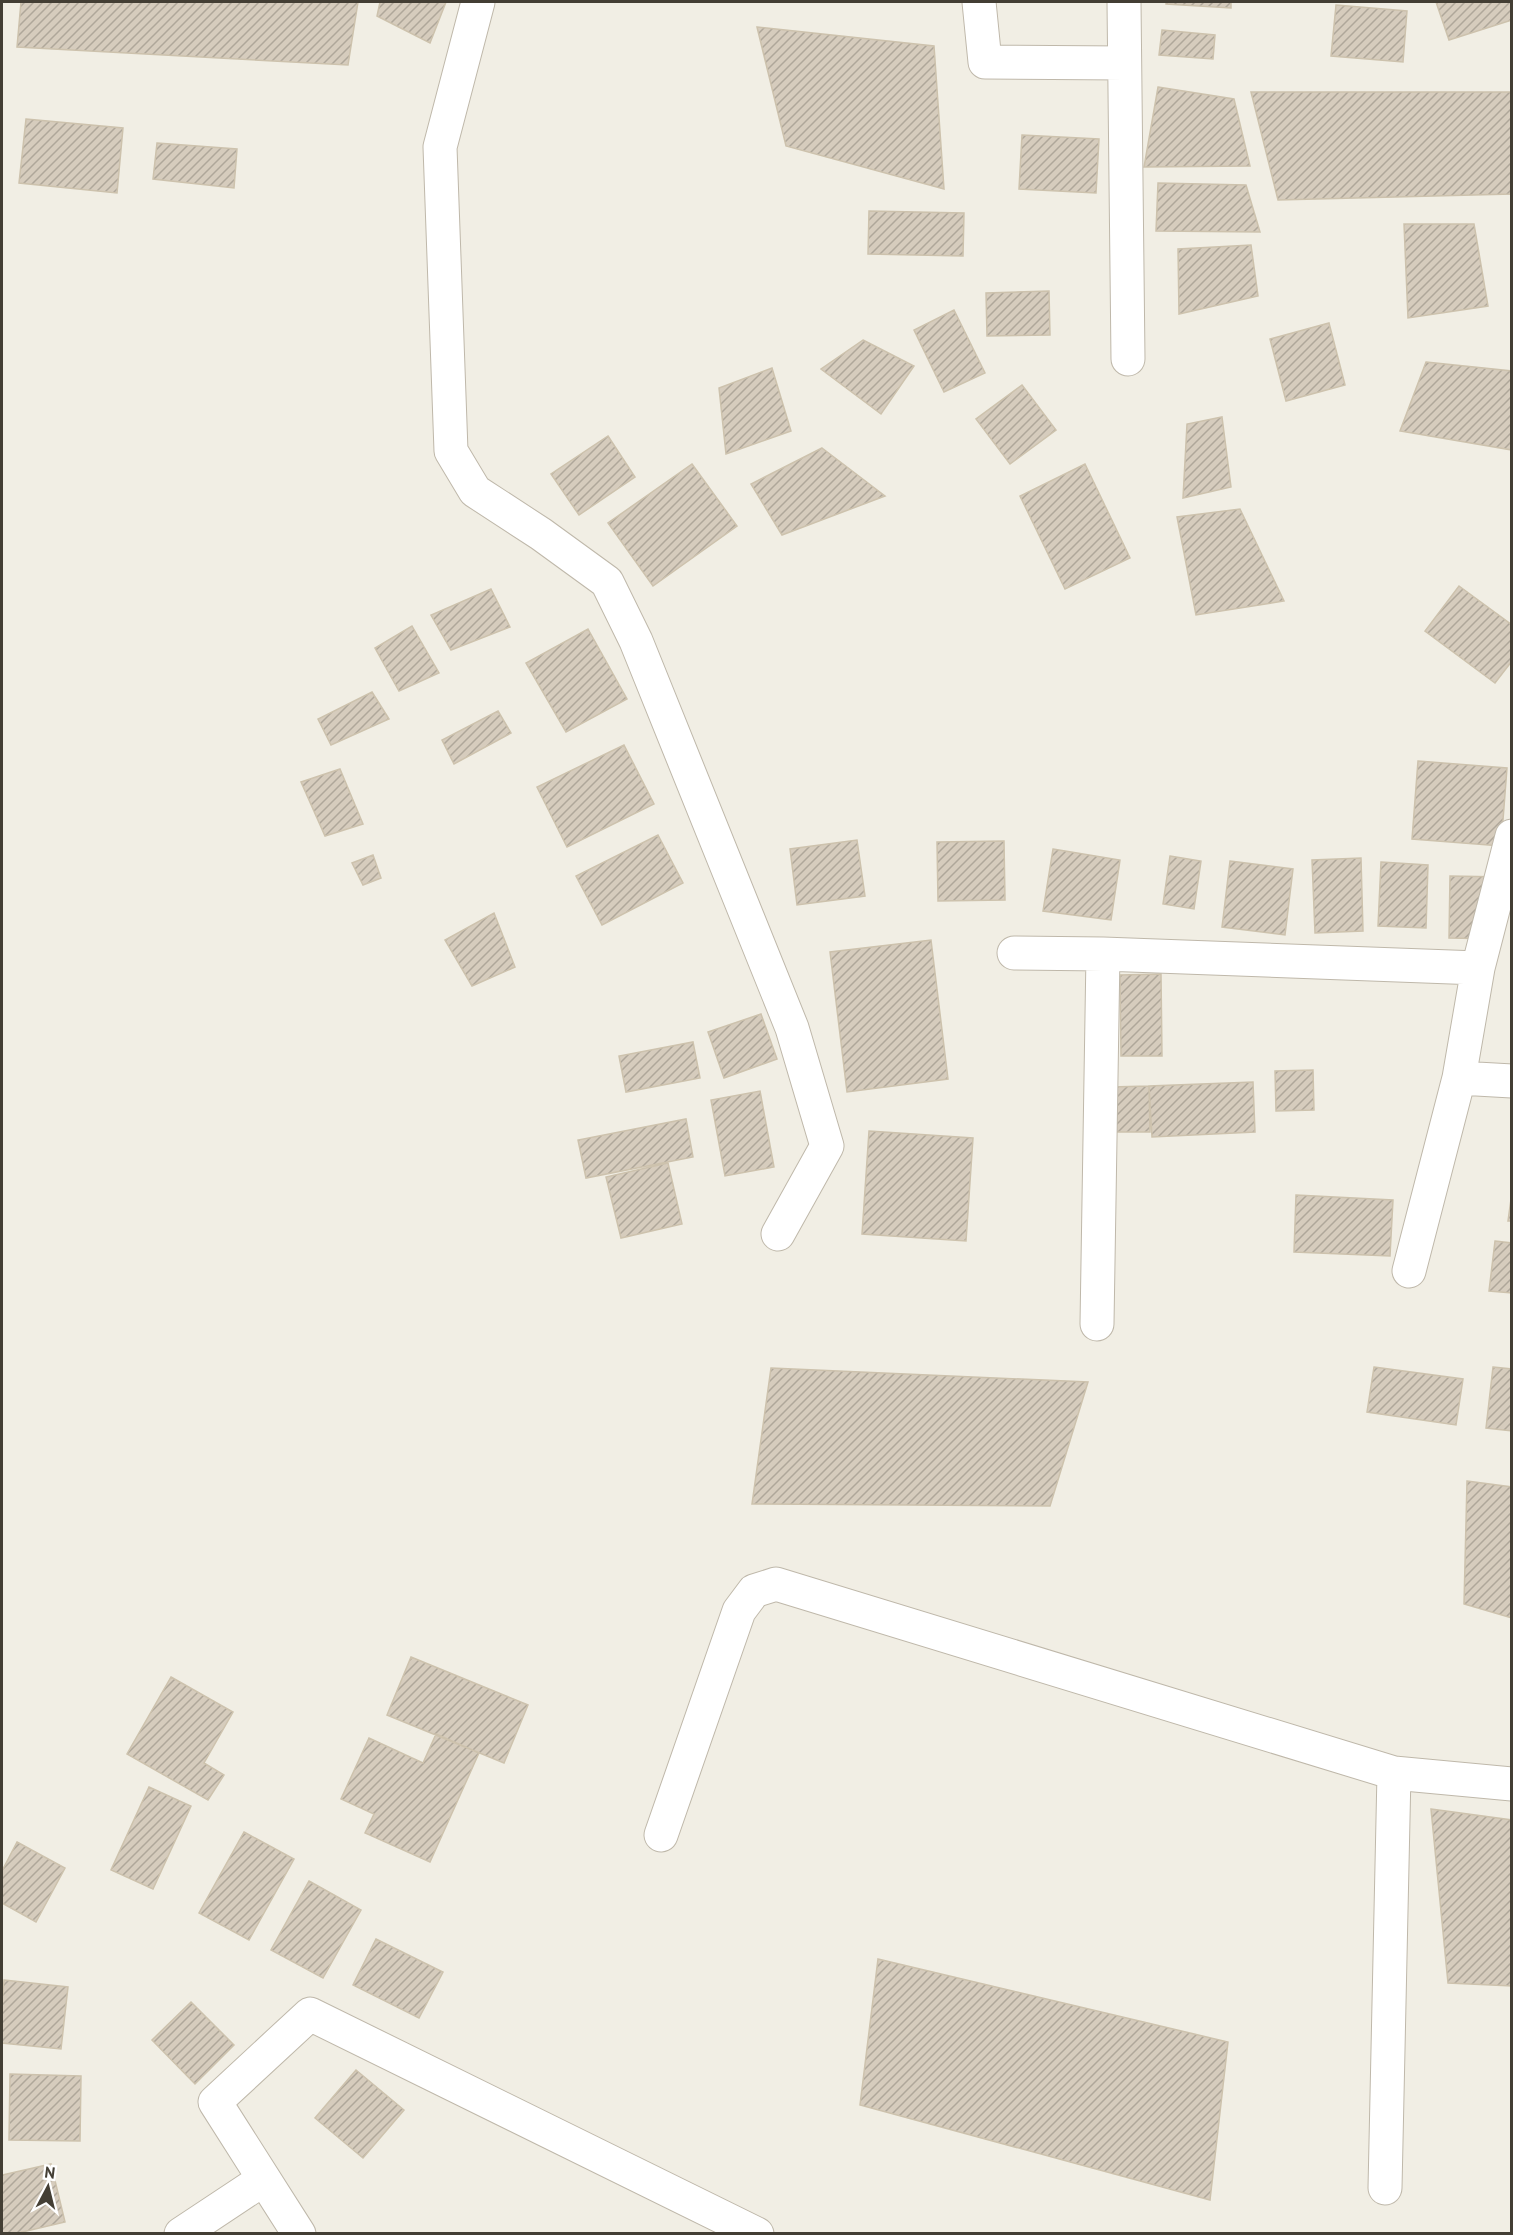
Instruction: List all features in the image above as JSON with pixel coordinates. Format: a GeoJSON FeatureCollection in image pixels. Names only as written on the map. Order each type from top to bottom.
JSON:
{"type":"FeatureCollection","features":[{"type":"Feature","properties":{"kind":"street"},"geometry":{"type":"LineString","coordinates":[[478,2],[440,147],[451,451],[475,490],[607,582],[636,641],[792,1028],[827,1146],[778,1234]]}},
{"type":"Feature","properties":{"kind":"street"},"geometry":{"type":"LineString","coordinates":[[979,2],[985,62],[1124,63]]}},
{"type":"Feature","properties":{"kind":"street"},"geometry":{"type":"LineString","coordinates":[[1124,2],[1128,359]]}},
{"type":"Feature","properties":{"kind":"street"},"geometry":{"type":"LineString","coordinates":[[1409,1271],[1459,1078],[1478,968],[1512,836]]}},
{"type":"Feature","properties":{"kind":"street"},"geometry":{"type":"LineString","coordinates":[[1014,953],[1103,954],[1478,968]]}},
{"type":"Feature","properties":{"kind":"street"},"geometry":{"type":"LineString","coordinates":[[1097,1324],[1103,954]]}},
{"type":"Feature","properties":{"kind":"street"},"geometry":{"type":"LineString","coordinates":[[1459,1078],[1512,1082]]}},
{"type":"Feature","properties":{"kind":"street"},"geometry":{"type":"LineString","coordinates":[[661,1835],[739,1611],[754,1591],[776,1584],[1394,1773],[1512,1784]]}},
{"type":"Feature","properties":{"kind":"street"},"geometry":{"type":"LineString","coordinates":[[1385,2188],[1394,1773]]}},
{"type":"Feature","properties":{"kind":"street"},"geometry":{"type":"LineString","coordinates":[[299,2234],[215,2102],[310,2014],[757,2234]]}},
{"type":"Feature","properties":{"kind":"street"},"geometry":{"type":"LineString","coordinates":[[181,2234],[264,2179]]}},
{"type":"Feature","properties":{"kind":"building"},"geometry":{"type":"Polygon","coordinates":[[[21,2],[358,2],[348,65],[17,47],[21,2]]]}},
{"type":"Feature","properties":{"kind":"building"},"geometry":{"type":"Polygon","coordinates":[[[380,2],[446,2],[430,43],[377,16],[380,2]]]}},
{"type":"Feature","properties":{"kind":"building"},"geometry":{"type":"Polygon","coordinates":[[[1166,2],[1231,2],[1231,8],[1166,4],[1166,2]]]}},
{"type":"Feature","properties":{"kind":"building"},"geometry":{"type":"Polygon","coordinates":[[[1436,2],[1512,2],[1512,20],[1449,40],[1436,2]]]}},
{"type":"Feature","properties":{"kind":"building"},"geometry":{"type":"Polygon","coordinates":[[[1336,5],[1407,11],[1403,62],[1331,56],[1336,5]]]}},
{"type":"Feature","properties":{"kind":"building"},"geometry":{"type":"Polygon","coordinates":[[[757,27],[934,46],[944,189],[786,146],[757,27]]]}},
{"type":"Feature","properties":{"kind":"building"},"geometry":{"type":"Polygon","coordinates":[[[1162,30],[1215,35],[1213,59],[1159,55],[1162,30]]]}},
{"type":"Feature","properties":{"kind":"building"},"geometry":{"type":"Polygon","coordinates":[[[1158,87],[1234,99],[1250,166],[1144,167],[1158,87]]]}},
{"type":"Feature","properties":{"kind":"building"},"geometry":{"type":"Polygon","coordinates":[[[1251,92],[1511,92],[1512,194],[1278,200],[1251,92]]]}},
{"type":"Feature","properties":{"kind":"building"},"geometry":{"type":"Polygon","coordinates":[[[26,119],[123,128],[117,193],[19,183],[26,119]]]}},
{"type":"Feature","properties":{"kind":"building"},"geometry":{"type":"Polygon","coordinates":[[[1022,135],[1099,139],[1096,193],[1019,189],[1022,135]]]}},
{"type":"Feature","properties":{"kind":"building"},"geometry":{"type":"Polygon","coordinates":[[[157,143],[237,149],[234,188],[153,179],[157,143]]]}},
{"type":"Feature","properties":{"kind":"building"},"geometry":{"type":"Polygon","coordinates":[[[1158,183],[1246,185],[1260,232],[1156,231],[1158,183]]]}},
{"type":"Feature","properties":{"kind":"building"},"geometry":{"type":"Polygon","coordinates":[[[869,211],[964,213],[963,256],[868,254],[869,211]]]}},
{"type":"Feature","properties":{"kind":"building"},"geometry":{"type":"Polygon","coordinates":[[[1404,224],[1474,224],[1488,306],[1408,318],[1404,224]]]}},
{"type":"Feature","properties":{"kind":"building"},"geometry":{"type":"Polygon","coordinates":[[[1251,245],[1258,296],[1179,314],[1178,249],[1251,245]]]}},
{"type":"Feature","properties":{"kind":"building"},"geometry":{"type":"Polygon","coordinates":[[[1049,291],[1050,335],[987,336],[986,293],[1049,291]]]}},
{"type":"Feature","properties":{"kind":"building"},"geometry":{"type":"Polygon","coordinates":[[[954,310],[985,373],[944,392],[914,330],[954,310]]]}},
{"type":"Feature","properties":{"kind":"building"},"geometry":{"type":"Polygon","coordinates":[[[1329,323],[1345,385],[1286,401],[1270,339],[1329,323]]]}},
{"type":"Feature","properties":{"kind":"building"},"geometry":{"type":"Polygon","coordinates":[[[863,340],[914,366],[881,414],[821,369],[863,340]]]}},
{"type":"Feature","properties":{"kind":"building"},"geometry":{"type":"Polygon","coordinates":[[[1426,362],[1512,371],[1512,450],[1400,431],[1426,362]]]}},
{"type":"Feature","properties":{"kind":"building"},"geometry":{"type":"Polygon","coordinates":[[[772,368],[791,431],[726,454],[719,388],[772,368]]]}},
{"type":"Feature","properties":{"kind":"building"},"geometry":{"type":"Polygon","coordinates":[[[1022,385],[1056,430],[1010,464],[976,419],[1022,385]]]}},
{"type":"Feature","properties":{"kind":"building"},"geometry":{"type":"Polygon","coordinates":[[[1222,417],[1231,487],[1183,498],[1187,424],[1222,417]]]}},
{"type":"Feature","properties":{"kind":"building"},"geometry":{"type":"Polygon","coordinates":[[[608,436],[635,477],[579,515],[551,474],[608,436]]]}},
{"type":"Feature","properties":{"kind":"building"},"geometry":{"type":"Polygon","coordinates":[[[822,448],[885,496],[782,535],[751,484],[822,448]]]}},
{"type":"Feature","properties":{"kind":"building"},"geometry":{"type":"Polygon","coordinates":[[[692,464],[737,526],[653,586],[608,523],[692,464]]]}},
{"type":"Feature","properties":{"kind":"building"},"geometry":{"type":"Polygon","coordinates":[[[1085,464],[1130,558],[1065,589],[1020,496],[1085,464]]]}},
{"type":"Feature","properties":{"kind":"building"},"geometry":{"type":"Polygon","coordinates":[[[1240,509],[1284,601],[1196,615],[1177,517],[1240,509]]]}},
{"type":"Feature","properties":{"kind":"building"},"geometry":{"type":"Polygon","coordinates":[[[1459,586],[1512,625],[1512,661],[1495,683],[1425,631],[1459,586]]]}},
{"type":"Feature","properties":{"kind":"building"},"geometry":{"type":"Polygon","coordinates":[[[491,589],[510,627],[451,650],[431,615],[491,589]]]}},
{"type":"Feature","properties":{"kind":"building"},"geometry":{"type":"Polygon","coordinates":[[[412,626],[439,673],[399,691],[375,648],[412,626]]]}},
{"type":"Feature","properties":{"kind":"building"},"geometry":{"type":"Polygon","coordinates":[[[588,629],[627,699],[566,732],[526,663],[588,629]]]}},
{"type":"Feature","properties":{"kind":"building"},"geometry":{"type":"Polygon","coordinates":[[[372,692],[389,719],[331,745],[318,719],[372,692]]]}},
{"type":"Feature","properties":{"kind":"building"},"geometry":{"type":"Polygon","coordinates":[[[498,711],[511,733],[454,764],[442,740],[498,711]]]}},
{"type":"Feature","properties":{"kind":"building"},"geometry":{"type":"Polygon","coordinates":[[[624,745],[654,804],[567,847],[537,787],[624,745]]]}},
{"type":"Feature","properties":{"kind":"building"},"geometry":{"type":"Polygon","coordinates":[[[1418,761],[1507,768],[1501,846],[1412,839],[1418,761]]]}},
{"type":"Feature","properties":{"kind":"building"},"geometry":{"type":"Polygon","coordinates":[[[340,769],[363,824],[325,836],[301,782],[340,769]]]}},
{"type":"Feature","properties":{"kind":"building"},"geometry":{"type":"Polygon","coordinates":[[[658,835],[683,883],[602,925],[576,876],[658,835]]]}},
{"type":"Feature","properties":{"kind":"building"},"geometry":{"type":"Polygon","coordinates":[[[857,840],[865,896],[797,905],[790,849],[857,840]]]}},
{"type":"Feature","properties":{"kind":"building"},"geometry":{"type":"Polygon","coordinates":[[[1004,841],[1005,900],[938,901],[937,842],[1004,841]]]}},
{"type":"Feature","properties":{"kind":"building"},"geometry":{"type":"Polygon","coordinates":[[[1053,849],[1120,860],[1111,920],[1043,911],[1053,849]]]}},
{"type":"Feature","properties":{"kind":"building"},"geometry":{"type":"Polygon","coordinates":[[[373,855],[381,878],[363,885],[352,863],[373,855]]]}},
{"type":"Feature","properties":{"kind":"building"},"geometry":{"type":"Polygon","coordinates":[[[1170,856],[1201,861],[1194,909],[1163,904],[1170,856]]]}},
{"type":"Feature","properties":{"kind":"building"},"geometry":{"type":"Polygon","coordinates":[[[1361,858],[1363,931],[1315,933],[1312,860],[1361,858]]]}},
{"type":"Feature","properties":{"kind":"building"},"geometry":{"type":"Polygon","coordinates":[[[1230,861],[1293,869],[1285,935],[1222,927],[1230,861]]]}},
{"type":"Feature","properties":{"kind":"building"},"geometry":{"type":"Polygon","coordinates":[[[1381,862],[1428,865],[1426,928],[1378,926],[1381,862]]]}},
{"type":"Feature","properties":{"kind":"building"},"geometry":{"type":"Polygon","coordinates":[[[1450,876],[1503,877],[1502,939],[1449,938],[1450,876]]]}},
{"type":"Feature","properties":{"kind":"building"},"geometry":{"type":"Polygon","coordinates":[[[494,913],[515,967],[472,986],[445,940],[494,913]]]}},
{"type":"Feature","properties":{"kind":"building"},"geometry":{"type":"Polygon","coordinates":[[[931,940],[948,1079],[847,1092],[830,952],[931,940]]]}},
{"type":"Feature","properties":{"kind":"building"},"geometry":{"type":"Polygon","coordinates":[[[1161,974],[1162,1056],[1121,1056],[1120,975],[1161,974]]]}},
{"type":"Feature","properties":{"kind":"building"},"geometry":{"type":"Polygon","coordinates":[[[761,1014],[777,1059],[724,1078],[708,1032],[761,1014]]]}},
{"type":"Feature","properties":{"kind":"building"},"geometry":{"type":"Polygon","coordinates":[[[693,1042],[700,1078],[626,1092],[619,1056],[693,1042]]]}},
{"type":"Feature","properties":{"kind":"building"},"geometry":{"type":"Polygon","coordinates":[[[1313,1070],[1314,1110],[1276,1111],[1275,1071],[1313,1070]]]}},
{"type":"Feature","properties":{"kind":"building"},"geometry":{"type":"Polygon","coordinates":[[[1253,1082],[1255,1132],[1152,1137],[1149,1086],[1253,1082]]]}},
{"type":"Feature","properties":{"kind":"building"},"geometry":{"type":"Polygon","coordinates":[[[1149,1086],[1150,1132],[1110,1132],[1110,1087],[1149,1086]]]}},
{"type":"Feature","properties":{"kind":"building"},"geometry":{"type":"Polygon","coordinates":[[[760,1091],[774,1167],[725,1176],[711,1100],[760,1091]]]}},
{"type":"Feature","properties":{"kind":"building"},"geometry":{"type":"Polygon","coordinates":[[[686,1119],[693,1157],[586,1178],[578,1140],[686,1119]]]}},
{"type":"Feature","properties":{"kind":"building"},"geometry":{"type":"Polygon","coordinates":[[[869,1131],[973,1138],[966,1241],[862,1234],[869,1131]]]}},
{"type":"Feature","properties":{"kind":"building"},"geometry":{"type":"Polygon","coordinates":[[[668,1163],[682,1224],[621,1238],[606,1177],[668,1163]]]}},
{"type":"Feature","properties":{"kind":"building"},"geometry":{"type":"Polygon","coordinates":[[[1512,1192],[1512,1221],[1508,1221],[1512,1192]]]}},
{"type":"Feature","properties":{"kind":"building"},"geometry":{"type":"Polygon","coordinates":[[[1296,1195],[1393,1200],[1390,1256],[1294,1252],[1296,1195]]]}},
{"type":"Feature","properties":{"kind":"building"},"geometry":{"type":"Polygon","coordinates":[[[1495,1241],[1512,1243],[1512,1293],[1489,1291],[1495,1241]]]}},
{"type":"Feature","properties":{"kind":"building"},"geometry":{"type":"Polygon","coordinates":[[[1374,1367],[1463,1379],[1456,1425],[1367,1412],[1374,1367]]]}},
{"type":"Feature","properties":{"kind":"building"},"geometry":{"type":"Polygon","coordinates":[[[1493,1367],[1512,1369],[1512,1431],[1486,1428],[1493,1367]]]}},
{"type":"Feature","properties":{"kind":"building"},"geometry":{"type":"Polygon","coordinates":[[[771,1368],[1088,1382],[1050,1506],[752,1504],[771,1368]]]}},
{"type":"Feature","properties":{"kind":"building"},"geometry":{"type":"Polygon","coordinates":[[[1467,1481],[1512,1487],[1512,1618],[1464,1604],[1467,1481]]]}},
{"type":"Feature","properties":{"kind":"building"},"geometry":{"type":"Polygon","coordinates":[[[411,1657],[528,1705],[504,1763],[387,1715],[411,1657]]]}},
{"type":"Feature","properties":{"kind":"building"},"geometry":{"type":"Polygon","coordinates":[[[171,1677],[233,1712],[204,1763],[224,1775],[208,1800],[127,1754],[171,1677]]]}},
{"type":"Feature","properties":{"kind":"building"},"geometry":{"type":"Polygon","coordinates":[[[436,1734],[479,1753],[430,1862],[365,1833],[374,1814],[341,1799],[369,1738],[423,1763],[436,1734]]]}},
{"type":"Feature","properties":{"kind":"building"},"geometry":{"type":"Polygon","coordinates":[[[149,1787],[191,1806],[153,1889],[111,1870],[149,1787]]]}},
{"type":"Feature","properties":{"kind":"building"},"geometry":{"type":"Polygon","coordinates":[[[1431,1809],[1512,1820],[1512,1986],[1448,1983],[1431,1809]]]}},
{"type":"Feature","properties":{"kind":"building"},"geometry":{"type":"Polygon","coordinates":[[[244,1832],[294,1859],[249,1940],[199,1913],[244,1832]]]}},
{"type":"Feature","properties":{"kind":"building"},"geometry":{"type":"Polygon","coordinates":[[[17,1842],[65,1868],[36,1922],[2,1903],[2,1871],[17,1842]]]}},
{"type":"Feature","properties":{"kind":"building"},"geometry":{"type":"Polygon","coordinates":[[[309,1881],[361,1910],[323,1978],[271,1950],[309,1881]]]}},
{"type":"Feature","properties":{"kind":"building"},"geometry":{"type":"Polygon","coordinates":[[[376,1939],[443,1972],[419,2018],[353,1985],[376,1939]]]}},
{"type":"Feature","properties":{"kind":"building"},"geometry":{"type":"Polygon","coordinates":[[[878,1959],[1228,2042],[1210,2200],[860,2105],[878,1959]]]}},
{"type":"Feature","properties":{"kind":"building"},"geometry":{"type":"Polygon","coordinates":[[[4,1980],[68,1987],[61,2049],[2,2043],[4,1980]]]}},
{"type":"Feature","properties":{"kind":"building"},"geometry":{"type":"Polygon","coordinates":[[[191,2002],[234,2045],[195,2084],[152,2040],[191,2002]]]}},
{"type":"Feature","properties":{"kind":"building"},"geometry":{"type":"Polygon","coordinates":[[[356,2070],[404,2110],[363,2158],[315,2118],[356,2070]]]}},
{"type":"Feature","properties":{"kind":"building"},"geometry":{"type":"Polygon","coordinates":[[[10,2074],[81,2076],[80,2141],[9,2140],[10,2074]]]}},
{"type":"Feature","properties":{"kind":"building"},"geometry":{"type":"Polygon","coordinates":[[[51,2164],[65,2222],[14,2234],[2,2234],[2,2175],[51,2164]]]}}]}
